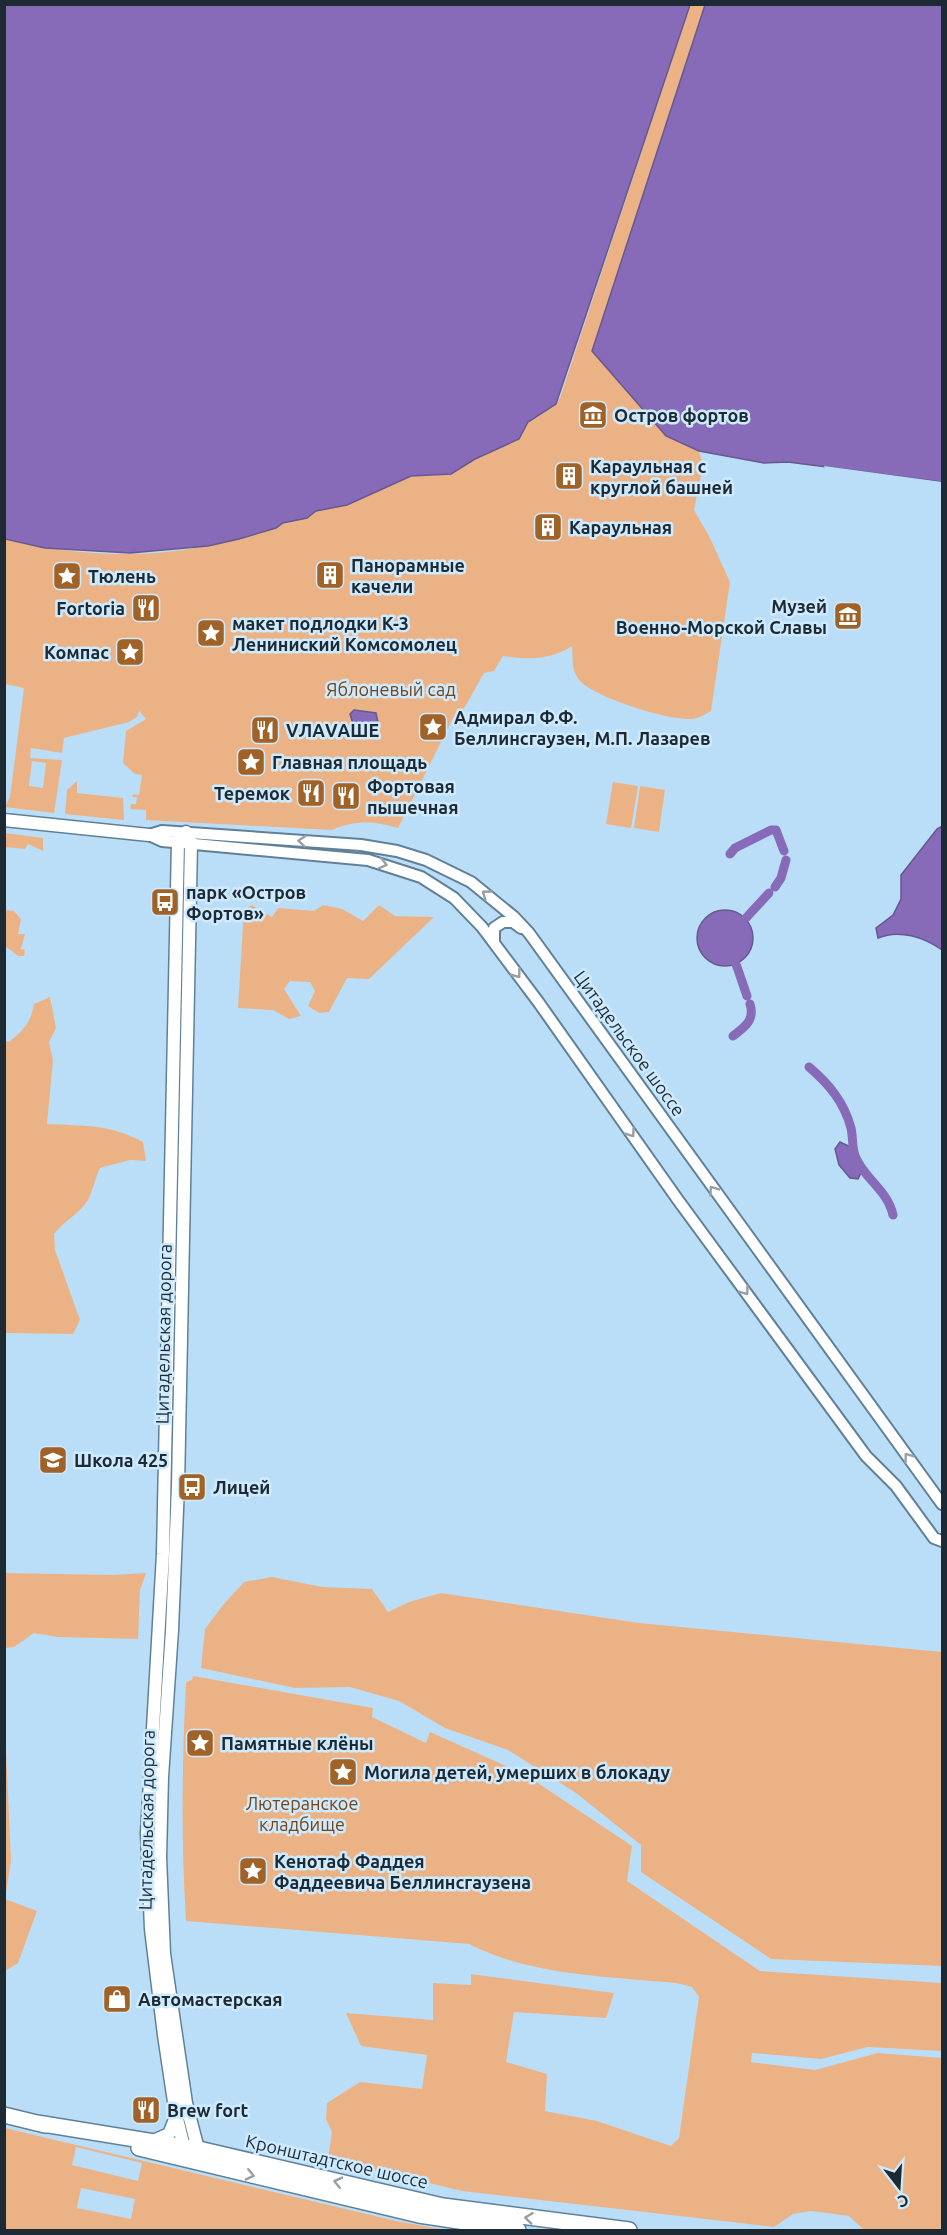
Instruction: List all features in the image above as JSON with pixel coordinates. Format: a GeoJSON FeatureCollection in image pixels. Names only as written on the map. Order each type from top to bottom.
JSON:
{"type":"FeatureCollection","features":[{"type":"Feature","properties":{"kind":"main road","name":"Кронштадтское шоссе"},"geometry":{"type":"LineString","coordinates":[[4,2115],[192,2152],[443,2206],[629,2230]]}},
{"type":"Feature","properties":{"kind":"main road","name":"Кронштадтское шоссе"},"geometry":{"type":"LineString","coordinates":[[37,2123],[153,2141],[440,2220],[518,2230]]}},
{"type":"Feature","properties":{"kind":"street","name":"Цитадельское шоссе"},"geometry":{"type":"LineString","coordinates":[[4,820],[149,835],[162,841],[185,839],[363,845],[416,857],[471,882],[507,911],[528,933],[942,1504]]}},
{"type":"Feature","properties":{"kind":"street","name":"Цитадельское шоссе"},"geometry":{"type":"LineString","coordinates":[[185,839],[332,855],[397,867],[421,877],[454,898],[494,943],[678,1200],[866,1456],[896,1486],[934,1538],[942,1541]]}},
{"type":"Feature","properties":{"kind":"street","name":"Цитадельская дорога"},"geometry":{"type":"LineString","coordinates":[[185,839],[163,1554],[147,1833],[153,1956],[176,2115],[192,2152]]}},
{"type":"Feature","properties":{"kind":"street","name":"Цитадельская дорога"},"geometry":{"type":"LineString","coordinates":[[185,839],[178,1486],[171,1663],[162,1778],[160,1857],[164,1954],[192,2152]]}},
{"type":"Feature","properties":{"kind":"street"},"geometry":{"type":"LineString","coordinates":[[494,943],[494,928],[504,922],[513,922],[528,933]]}},
{"type":"Feature","properties":{"kind":"street"},"geometry":{"type":"LineString","coordinates":[[153,2141],[169,2134],[176,2115]]}},
{"type":"Feature","properties":{"kind":"green space","name":"Остров фортов"},"geometry":{"type":"Polygon","coordinates":[[[690,5],[705,5],[592,351],[666,436],[699,451],[703,465],[694,510],[730,582],[711,711],[690,719],[665,716],[632,707],[588,688],[575,673],[572,646],[556,654],[538,658],[503,656],[494,671],[484,673],[461,714],[453,718],[398,828],[365,823],[349,824],[332,830],[146,820],[146,810],[130,809],[131,804],[136,804],[137,797],[132,797],[133,794],[139,795],[142,775],[135,774],[123,763],[126,731],[146,719],[139,711],[137,717],[129,722],[64,738],[62,753],[31,748],[30,758],[62,760],[54,813],[5,807],[10,797],[24,688],[5,684],[5,539],[55,549],[107,554],[160,553],[222,542],[307,518],[316,511],[347,505],[411,476],[451,474],[475,459],[519,439],[528,422],[556,404],[560,398],[690,5]],[[32,761],[29,786],[43,788],[46,763],[32,761]]]}},
{"type":"Feature","properties":{"kind":"green space"},"geometry":{"type":"Polygon","coordinates":[[[77,781],[77,793],[123,798],[124,820],[65,814],[67,790],[77,781]]]}},
{"type":"Feature","properties":{"kind":"green space"},"geometry":{"type":"Polygon","coordinates":[[[613,782],[638,786],[631,828],[606,824],[613,782]]]}},
{"type":"Feature","properties":{"kind":"green space"},"geometry":{"type":"Polygon","coordinates":[[[640,786],[665,790],[659,832],[634,828],[640,786]]]}},
{"type":"Feature","properties":{"kind":"green space"},"geometry":{"type":"Polygon","coordinates":[[[5,833],[43,838],[43,851],[28,844],[25,849],[5,847],[5,833]]]}},
{"type":"Feature","properties":{"kind":"green space"},"geometry":{"type":"Polygon","coordinates":[[[252,905],[272,917],[278,908],[314,911],[323,905],[342,909],[363,921],[379,905],[395,916],[434,917],[369,979],[347,978],[329,1012],[319,1013],[308,1006],[315,991],[310,982],[290,981],[284,989],[301,1016],[289,1019],[273,1010],[238,1008],[244,910],[252,905]]]}},
{"type":"Feature","properties":{"kind":"green space"},"geometry":{"type":"Polygon","coordinates":[[[5,910],[14,911],[21,919],[18,934],[25,934],[21,949],[25,950],[24,956],[18,956],[5,946],[5,910]]]}},
{"type":"Feature","properties":{"kind":"green space"},"geometry":{"type":"Polygon","coordinates":[[[50,997],[56,1028],[49,1042],[53,1060],[47,1124],[97,1127],[131,1136],[143,1142],[146,1161],[130,1160],[100,1168],[88,1200],[54,1234],[55,1250],[80,1320],[73,1334],[5,1333],[5,1041],[9,1042],[23,1029],[29,1021],[34,1004],[50,997]]]}},
{"type":"Feature","properties":{"kind":"green space"},"geometry":{"type":"Polygon","coordinates":[[[5,1573],[113,1575],[146,1573],[140,1590],[138,1639],[58,1637],[34,1633],[14,1647],[5,1648],[5,1573]]]}},
{"type":"Feature","properties":{"kind":"green space"},"geometry":{"type":"Polygon","coordinates":[[[272,1577],[322,1587],[372,1589],[388,1612],[409,1602],[441,1593],[639,1623],[942,1652],[942,1966],[771,1959],[641,1872],[641,1845],[576,1793],[508,1750],[445,1728],[399,1701],[350,1687],[295,1688],[201,1668],[205,1629],[223,1605],[244,1582],[272,1577]]]}},
{"type":"Feature","properties":{"kind":"green space","name":"Лютеранское кладбище"},"geometry":{"type":"Polygon","coordinates":[[[193,1676],[373,1708],[372,1717],[426,1743],[430,1732],[526,1775],[632,1846],[627,1881],[760,1971],[942,1983],[942,2051],[868,2047],[821,2059],[752,2053],[751,2062],[815,2070],[878,2053],[942,2058],[942,2230],[863,2229],[849,2216],[811,2211],[793,2214],[774,2227],[462,2191],[328,2159],[332,2132],[326,2119],[327,2103],[360,2082],[422,2089],[427,2055],[361,2046],[346,2013],[433,2020],[433,1983],[471,1985],[471,1974],[614,1993],[606,2018],[514,2012],[506,2062],[547,2074],[545,2111],[597,2121],[671,2146],[679,2138],[699,1997],[692,1987],[676,1983],[544,1969],[493,1955],[469,1944],[186,1921],[183,1831],[184,1742],[186,1682],[192,1680],[193,1676]]]}},
{"type":"Feature","properties":{"kind":"green space"},"geometry":{"type":"Polygon","coordinates":[[[4,1704],[11,1861],[5,1899],[37,1911],[18,1963],[5,1971],[4,1704]]]}},
{"type":"Feature","properties":{"kind":"green space"},"geometry":{"type":"Polygon","coordinates":[[[5,2128],[396,2221],[446,2230],[5,2230],[5,2128]],[[76,2147],[72,2165],[138,2181],[142,2163],[76,2147]],[[81,2188],[77,2208],[131,2219],[135,2199],[81,2188]]]}},
{"type":"Feature","properties":{"kind":"shaded area"},"geometry":{"type":"Polygon","coordinates":[[[5,4],[690,5],[556,404],[528,422],[519,439],[475,459],[451,474],[411,476],[347,505],[316,511],[307,518],[283,523],[276,528],[239,539],[208,546],[130,553],[45,548],[5,539],[5,4]]]}},
{"type":"Feature","properties":{"kind":"shaded area"},"geometry":{"type":"Polygon","coordinates":[[[705,5],[942,5],[942,482],[788,462],[764,463],[699,451],[666,436],[592,351],[705,5]]]}},
{"type":"Feature","properties":{"kind":"shaded area"},"geometry":{"type":"Polygon","coordinates":[[[354,710],[376,713],[378,722],[368,727],[353,724],[350,714],[354,710]]]}},
{"type":"Feature","properties":{"kind":"shaded area"},"geometry":{"type":"Polygon","coordinates":[[[942,826],[942,950],[927,941],[903,934],[878,938],[876,928],[893,915],[901,899],[901,875],[937,829],[942,826]]]}},
{"type":"Feature","properties":{"kind":"shaded area"},"geometry":{"type":"Polygon","coordinates":[[[719,910],[731,910],[741,914],[749,922],[753,938],[749,954],[741,962],[731,966],[719,966],[709,962],[701,954],[697,944],[697,932],[701,922],[709,914],[719,910]]]}},
{"type":"Feature","properties":{"kind":"shaded area"},"geometry":{"type":"Polygon","coordinates":[[[840,1142],[855,1149],[864,1167],[858,1179],[850,1178],[839,1165],[835,1149],[840,1142]]]}},
{"type":"Feature","properties":{"kind":"pier"},"geometry":{"type":"Polygon","coordinates":[[[824,466],[942,482],[942,485],[825,469],[824,466]]]}},
{"type":"Feature","properties":{"kind":"waterway"},"geometry":{"type":"LineString","coordinates":[[730,854],[735,848],[771,830],[776,830],[784,851]]}},
{"type":"Feature","properties":{"kind":"waterway"},"geometry":{"type":"LineString","coordinates":[[775,887],[781,878],[786,860]]}},
{"type":"Feature","properties":{"kind":"waterway"},"geometry":{"type":"LineString","coordinates":[[746,918],[769,893]]}},
{"type":"Feature","properties":{"kind":"waterway"},"geometry":{"type":"LineString","coordinates":[[736,964],[747,996]]}},
{"type":"Feature","properties":{"kind":"waterway"},"geometry":{"type":"LineString","coordinates":[[733,1036],[750,1019],[750,1004]]}},
{"type":"Feature","properties":{"kind":"waterway"},"geometry":{"type":"LineString","coordinates":[[809,1067],[823,1080],[840,1102],[851,1128],[855,1156],[886,1198],[893,1215]]}},
{"type":"Feature","properties":{"kind":"place","name":"Остров фортов"},"geometry":{"type":"Point","coordinates":[593,415]}},
{"type":"Feature","properties":{"kind":"place","name":"Караульная с круглой башней"},"geometry":{"type":"Point","coordinates":[569,476]}},
{"type":"Feature","properties":{"kind":"place","name":"Караульная"},"geometry":{"type":"Point","coordinates":[548,527]}},
{"type":"Feature","properties":{"kind":"place","name":"Панорамные качели"},"geometry":{"type":"Point","coordinates":[330,575]}},
{"type":"Feature","properties":{"kind":"place","name":"Тюлень"},"geometry":{"type":"Point","coordinates":[67,576]}},
{"type":"Feature","properties":{"kind":"place","name":"Fortoria"},"geometry":{"type":"Point","coordinates":[146,608]}},
{"type":"Feature","properties":{"kind":"place","name":"Музей Военно-Морской Славы"},"geometry":{"type":"Point","coordinates":[848,616]}},
{"type":"Feature","properties":{"kind":"place","name":"макет подлодки К-3 Лениниский Комсомолец"},"geometry":{"type":"Point","coordinates":[211,633]}},
{"type":"Feature","properties":{"kind":"place","name":"Компас"},"geometry":{"type":"Point","coordinates":[130,652]}},
{"type":"Feature","properties":{"kind":"place","name":"Адмирал Ф.Ф. Беллинсгаузен, М.П. Лазарев"},"geometry":{"type":"Point","coordinates":[433,727]}},
{"type":"Feature","properties":{"kind":"place","name":"VЛАVАШЕ"},"geometry":{"type":"Point","coordinates":[265,730]}},
{"type":"Feature","properties":{"kind":"place","name":"Главная площадь"},"geometry":{"type":"Point","coordinates":[251,762]}},
{"type":"Feature","properties":{"kind":"place","name":"Теремок"},"geometry":{"type":"Point","coordinates":[311,793]}},
{"type":"Feature","properties":{"kind":"place","name":"Фортовая пышечная"},"geometry":{"type":"Point","coordinates":[346,796]}},
{"type":"Feature","properties":{"kind":"place","name":"парк «Остров Фортов»"},"geometry":{"type":"Point","coordinates":[165,902]}},
{"type":"Feature","properties":{"kind":"place","name":"Школа 425"},"geometry":{"type":"Point","coordinates":[53,1460]}},
{"type":"Feature","properties":{"kind":"place","name":"Лицей"},"geometry":{"type":"Point","coordinates":[192,1487]}},
{"type":"Feature","properties":{"kind":"place","name":"Памятные клёны"},"geometry":{"type":"Point","coordinates":[200,1743]}},
{"type":"Feature","properties":{"kind":"place","name":"Могила детей, умерших в блокаду"},"geometry":{"type":"Point","coordinates":[343,1772]}},
{"type":"Feature","properties":{"kind":"place","name":"Кенотаф Фаддея Фаддеевича Беллинсгаузена"},"geometry":{"type":"Point","coordinates":[253,1871]}},
{"type":"Feature","properties":{"kind":"place","name":"Автомастерская"},"geometry":{"type":"Point","coordinates":[117,1999]}},
{"type":"Feature","properties":{"kind":"place","name":"Brew fort"},"geometry":{"type":"Point","coordinates":[146,2110]}},
{"type":"Feature","properties":{"kind":"park label","name":"Яблоневый сад"},"geometry":{"type":"Point","coordinates":[391,689]}}]}
